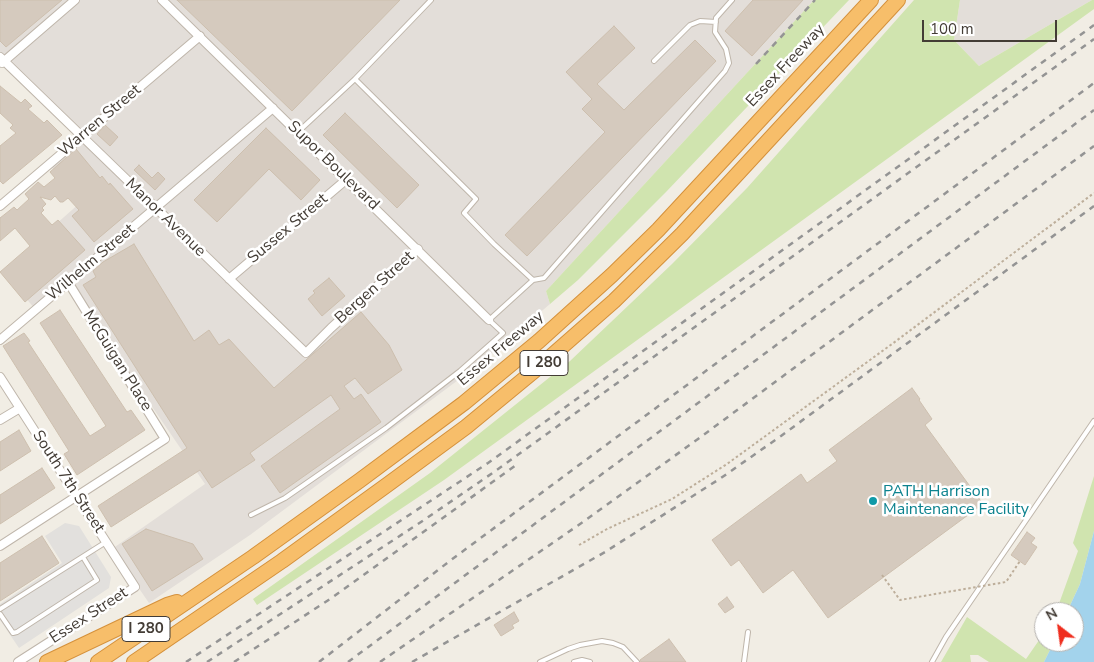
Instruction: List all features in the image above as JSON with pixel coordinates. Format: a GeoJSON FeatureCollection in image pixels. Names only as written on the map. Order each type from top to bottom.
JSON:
{"type":"FeatureCollection","features":[{"type":"Feature","properties":{"kind":"highway","name":"Essex Freeway"},"geometry":{"type":"LineString","coordinates":[[98,662],[307,519],[489,383],[612,275],[664,224],[871,0]]}},
{"type":"Feature","properties":{"kind":"highway","name":"I 280"},"geometry":{"type":"LineString","coordinates":[[134,662],[282,561],[400,476],[540,366],[614,301],[682,234],[898,0]]}},
{"type":"Feature","properties":{"kind":"highway"},"geometry":{"type":"LineString","coordinates":[[47,662],[167,605],[194,597]]}},
{"type":"Feature","properties":{"kind":"street"},"geometry":{"type":"LineString","coordinates":[[1,61],[75,0]]}},
{"type":"Feature","properties":{"kind":"street","name":"Supor Boulevard"},"geometry":{"type":"LineString","coordinates":[[162,0],[489,320]]}},
{"type":"Feature","properties":{"kind":"street","name":"Warren Street"},"geometry":{"type":"LineString","coordinates":[[0,206],[200,36]]}},
{"type":"Feature","properties":{"kind":"street","name":"Manor Avenue"},"geometry":{"type":"LineString","coordinates":[[1,61],[306,353],[331,328]]}},
{"type":"Feature","properties":{"kind":"street","name":"Wilhelm Street"},"geometry":{"type":"LineString","coordinates":[[0,340],[273,108]]}},
{"type":"Feature","properties":{"kind":"street","name":"Sussex Street"},"geometry":{"type":"LineString","coordinates":[[229,279],[347,180]]}},
{"type":"Feature","properties":{"kind":"street","name":"Bergen Street"},"geometry":{"type":"LineString","coordinates":[[331,328],[418,249]]}},
{"type":"Feature","properties":{"kind":"street","name":"McGuigan Place"},"geometry":{"type":"LineString","coordinates":[[68,282],[165,439],[77,497]]}},
{"type":"Feature","properties":{"kind":"street","name":"South 7th Street"},"geometry":{"type":"LineString","coordinates":[[0,378],[135,587]]}},
{"type":"Feature","properties":{"kind":"street"},"geometry":{"type":"LineString","coordinates":[[0,420],[20,408]]}},
{"type":"Feature","properties":{"kind":"street"},"geometry":{"type":"LineString","coordinates":[[0,546],[77,497]]}},
{"type":"Feature","properties":{"kind":"street","name":"Essex Street"},"geometry":{"type":"LineString","coordinates":[[18,662],[135,587]]}},
{"type":"Feature","properties":{"kind":"lane"},"geometry":{"type":"LineString","coordinates":[[298,132],[355,79],[431,0]]}},
{"type":"Feature","properties":{"kind":"lane"},"geometry":{"type":"LineString","coordinates":[[489,320],[532,280],[544,278],[726,70],[729,63],[726,50],[715,32],[716,18],[732,0]]}},
{"type":"Feature","properties":{"kind":"lane"},"geometry":{"type":"LineString","coordinates":[[654,61],[690,25],[700,21],[716,22]]}},
{"type":"Feature","properties":{"kind":"lane"},"geometry":{"type":"LineString","coordinates":[[355,79],[476,198],[464,213],[532,280]]}},
{"type":"Feature","properties":{"kind":"lane","name":"Supor Boulevard"},"geometry":{"type":"LineString","coordinates":[[251,515],[285,498],[386,428],[460,371],[503,333],[489,320]]}},
{"type":"Feature","properties":{"kind":"lane"},"geometry":{"type":"LineString","coordinates":[[932,662],[946,637],[1094,421]]}},
{"type":"Feature","properties":{"kind":"lane"},"geometry":{"type":"LineString","coordinates":[[0,609],[106,542]]}},
{"type":"Feature","properties":{"kind":"lane"},"geometry":{"type":"LineString","coordinates":[[0,614],[13,633],[98,580],[83,557]]}},
{"type":"Feature","properties":{"kind":"lane"},"geometry":{"type":"LineString","coordinates":[[744,662],[748,632]]}},
{"type":"Feature","properties":{"kind":"lane"},"geometry":{"type":"LineString","coordinates":[[540,662],[580,645],[605,641],[624,647],[637,662]]}},
{"type":"Feature","properties":{"kind":"lane"},"geometry":{"type":"LineString","coordinates":[[574,662],[582,660],[590,662]]}},
{"type":"Feature","properties":{"kind":"path"},"geometry":{"type":"LineString","coordinates":[[579,545],[606,529],[672,499],[727,464],[1094,193]]}},
{"type":"Feature","properties":{"kind":"path"},"geometry":{"type":"LineString","coordinates":[[882,575],[900,600],[1006,582],[1020,561]]}},
{"type":"Feature","properties":{"kind":"shaded area"},"geometry":{"type":"Polygon","coordinates":[[[0,0],[814,0],[546,291],[550,304],[477,366],[250,535],[149,603],[112,549],[205,484],[66,281],[35,309],[3,271],[81,202],[48,163],[82,133],[0,53],[0,0]]]}},
{"type":"Feature","properties":{"kind":"shaded area"},"geometry":{"type":"Polygon","coordinates":[[[960,0],[1092,0],[979,66],[954,40],[960,0]]]}},
{"type":"Feature","properties":{"kind":"shaded area"},"geometry":{"type":"Polygon","coordinates":[[[65,523],[79,526],[111,577],[109,588],[19,648],[0,620],[0,604],[62,563],[45,536],[65,523]]]}},
{"type":"Feature","properties":{"kind":"green space"},"geometry":{"type":"Polygon","coordinates":[[[814,0],[849,0],[666,192],[578,280],[550,304],[546,291],[814,0]]]}},
{"type":"Feature","properties":{"kind":"green space"},"geometry":{"type":"Polygon","coordinates":[[[914,0],[960,0],[954,40],[979,66],[1092,0],[1094,0],[1094,9],[444,480],[257,605],[253,599],[430,473],[570,361],[672,264],[747,188],[914,0]]]}},
{"type":"Feature","properties":{"kind":"green space"},"geometry":{"type":"Polygon","coordinates":[[[1094,476],[1094,531],[1080,584],[1072,602],[1060,602],[1078,551],[1073,543],[1094,476]]]}},
{"type":"Feature","properties":{"kind":"green space"},"geometry":{"type":"Polygon","coordinates":[[[967,617],[1026,659],[1034,647],[1034,652],[1049,652],[1044,662],[989,662],[978,655],[970,655],[971,662],[941,662],[967,617]]]}},
{"type":"Feature","properties":{"kind":"water"},"geometry":{"type":"Polygon","coordinates":[[[1094,531],[1094,662],[1044,662],[1049,652],[1084,652],[1084,602],[1072,602],[1080,584],[1094,531]]]}},
{"type":"Feature","properties":{"kind":"building"},"geometry":{"type":"Polygon","coordinates":[[[0,0],[62,0],[6,47],[0,41],[0,0]]]}},
{"type":"Feature","properties":{"kind":"building"},"geometry":{"type":"Polygon","coordinates":[[[177,0],[400,0],[292,111],[177,0]]]}},
{"type":"Feature","properties":{"kind":"building"},"geometry":{"type":"Polygon","coordinates":[[[753,0],[803,0],[752,56],[725,31],[753,0]]]}},
{"type":"Feature","properties":{"kind":"building"},"geometry":{"type":"Polygon","coordinates":[[[614,26],[635,48],[597,84],[624,110],[695,40],[716,61],[527,256],[505,235],[605,132],[582,109],[592,99],[566,72],[614,26]]]}},
{"type":"Feature","properties":{"kind":"building"},"geometry":{"type":"Polygon","coordinates":[[[0,86],[21,103],[25,99],[32,106],[28,109],[44,123],[47,120],[62,135],[3,184],[0,181],[0,146],[16,133],[10,128],[13,125],[0,113],[0,86]]]}},
{"type":"Feature","properties":{"kind":"building"},"geometry":{"type":"Polygon","coordinates":[[[345,113],[419,185],[397,208],[323,135],[345,113]]]}},
{"type":"Feature","properties":{"kind":"building"},"geometry":{"type":"Polygon","coordinates":[[[105,125],[118,137],[110,146],[97,134],[105,125]]]}},
{"type":"Feature","properties":{"kind":"building"},"geometry":{"type":"Polygon","coordinates":[[[266,128],[320,180],[301,200],[269,169],[217,222],[194,200],[266,128]]]}},
{"type":"Feature","properties":{"kind":"building"},"geometry":{"type":"Polygon","coordinates":[[[76,149],[100,178],[102,176],[109,185],[110,183],[133,209],[94,242],[72,216],[79,210],[68,198],[60,202],[55,196],[51,200],[40,197],[46,204],[42,208],[44,210],[41,213],[52,225],[58,220],[85,250],[25,302],[0,272],[30,246],[15,228],[0,241],[0,218],[14,207],[17,210],[29,199],[25,194],[38,182],[44,187],[55,178],[50,172],[76,149]]]}},
{"type":"Feature","properties":{"kind":"building"},"geometry":{"type":"Polygon","coordinates":[[[139,165],[152,178],[158,172],[165,179],[155,190],[134,170],[139,165]]]}},
{"type":"Feature","properties":{"kind":"building"},"geometry":{"type":"Polygon","coordinates":[[[134,244],[194,341],[209,330],[219,345],[229,339],[274,388],[361,312],[389,345],[402,370],[368,394],[355,378],[344,386],[354,399],[361,394],[381,422],[280,493],[261,466],[340,409],[331,395],[250,453],[255,460],[212,488],[200,470],[111,527],[98,506],[187,448],[83,285],[96,277],[93,271],[103,262],[134,244]]]}},
{"type":"Feature","properties":{"kind":"building"},"geometry":{"type":"Polygon","coordinates":[[[329,278],[345,296],[322,316],[308,299],[315,293],[313,291],[329,278]]]}},
{"type":"Feature","properties":{"kind":"building"},"geometry":{"type":"Polygon","coordinates":[[[60,310],[127,412],[131,410],[145,430],[77,475],[64,454],[69,451],[3,346],[24,333],[90,436],[106,426],[40,323],[60,310]]]}},
{"type":"Feature","properties":{"kind":"building","name":"PATH Harrison Maintenance Facility"},"geometry":{"type":"Polygon","coordinates":[[[912,388],[932,419],[925,425],[983,504],[828,618],[793,570],[763,593],[739,560],[731,566],[712,540],[801,474],[807,483],[837,461],[829,450],[912,388]]]}},
{"type":"Feature","properties":{"kind":"building"},"geometry":{"type":"Polygon","coordinates":[[[19,430],[31,451],[0,471],[0,442],[19,430]]]}},
{"type":"Feature","properties":{"kind":"building"},"geometry":{"type":"Polygon","coordinates":[[[42,468],[55,488],[0,524],[0,495],[42,468]]]}},
{"type":"Feature","properties":{"kind":"building"},"geometry":{"type":"Polygon","coordinates":[[[146,529],[193,544],[203,559],[152,591],[122,544],[146,529]]]}},
{"type":"Feature","properties":{"kind":"building"},"geometry":{"type":"Polygon","coordinates":[[[1027,532],[1035,538],[1031,543],[1037,547],[1025,565],[1011,555],[1027,532]]]}},
{"type":"Feature","properties":{"kind":"building"},"geometry":{"type":"Polygon","coordinates":[[[42,536],[59,563],[0,601],[0,563],[42,536]]]}},
{"type":"Feature","properties":{"kind":"building"},"geometry":{"type":"Polygon","coordinates":[[[727,597],[734,607],[725,613],[718,604],[727,597]]]}},
{"type":"Feature","properties":{"kind":"building"},"geometry":{"type":"Polygon","coordinates":[[[514,612],[519,621],[512,625],[514,628],[501,636],[494,625],[514,612]]]}},
{"type":"Feature","properties":{"kind":"building"},"geometry":{"type":"Polygon","coordinates":[[[669,639],[686,662],[641,662],[640,660],[669,639]]]}},
{"type":"Feature","properties":{"kind":"railway"},"geometry":{"type":"LineString","coordinates":[[756,64],[815,0]]}},
{"type":"Feature","properties":{"kind":"railway"},"geometry":{"type":"LineString","coordinates":[[186,662],[488,463],[1094,25]]}},
{"type":"Feature","properties":{"kind":"railway"},"geometry":{"type":"LineString","coordinates":[[207,662],[494,472],[1094,39]]}},
{"type":"Feature","properties":{"kind":"railway"},"geometry":{"type":"LineString","coordinates":[[319,662],[451,560],[1094,83]]}},
{"type":"Feature","properties":{"kind":"railway"},"geometry":{"type":"LineString","coordinates":[[348,662],[1094,110]]}},
{"type":"Feature","properties":{"kind":"railway"},"geometry":{"type":"LineString","coordinates":[[380,662],[583,522],[698,439],[1094,146]]}},
{"type":"Feature","properties":{"kind":"railway"},"geometry":{"type":"LineString","coordinates":[[412,662],[605,552],[721,478],[1094,206]]}},
{"type":"Feature","properties":{"kind":"railway"},"geometry":{"type":"LineString","coordinates":[[234,662],[333,597],[519,463]]}},
{"type":"Feature","properties":{"kind":"place","name":"PATH Harrison Maintenance Facility"},"geometry":{"type":"Point","coordinates":[873,501]}}]}
